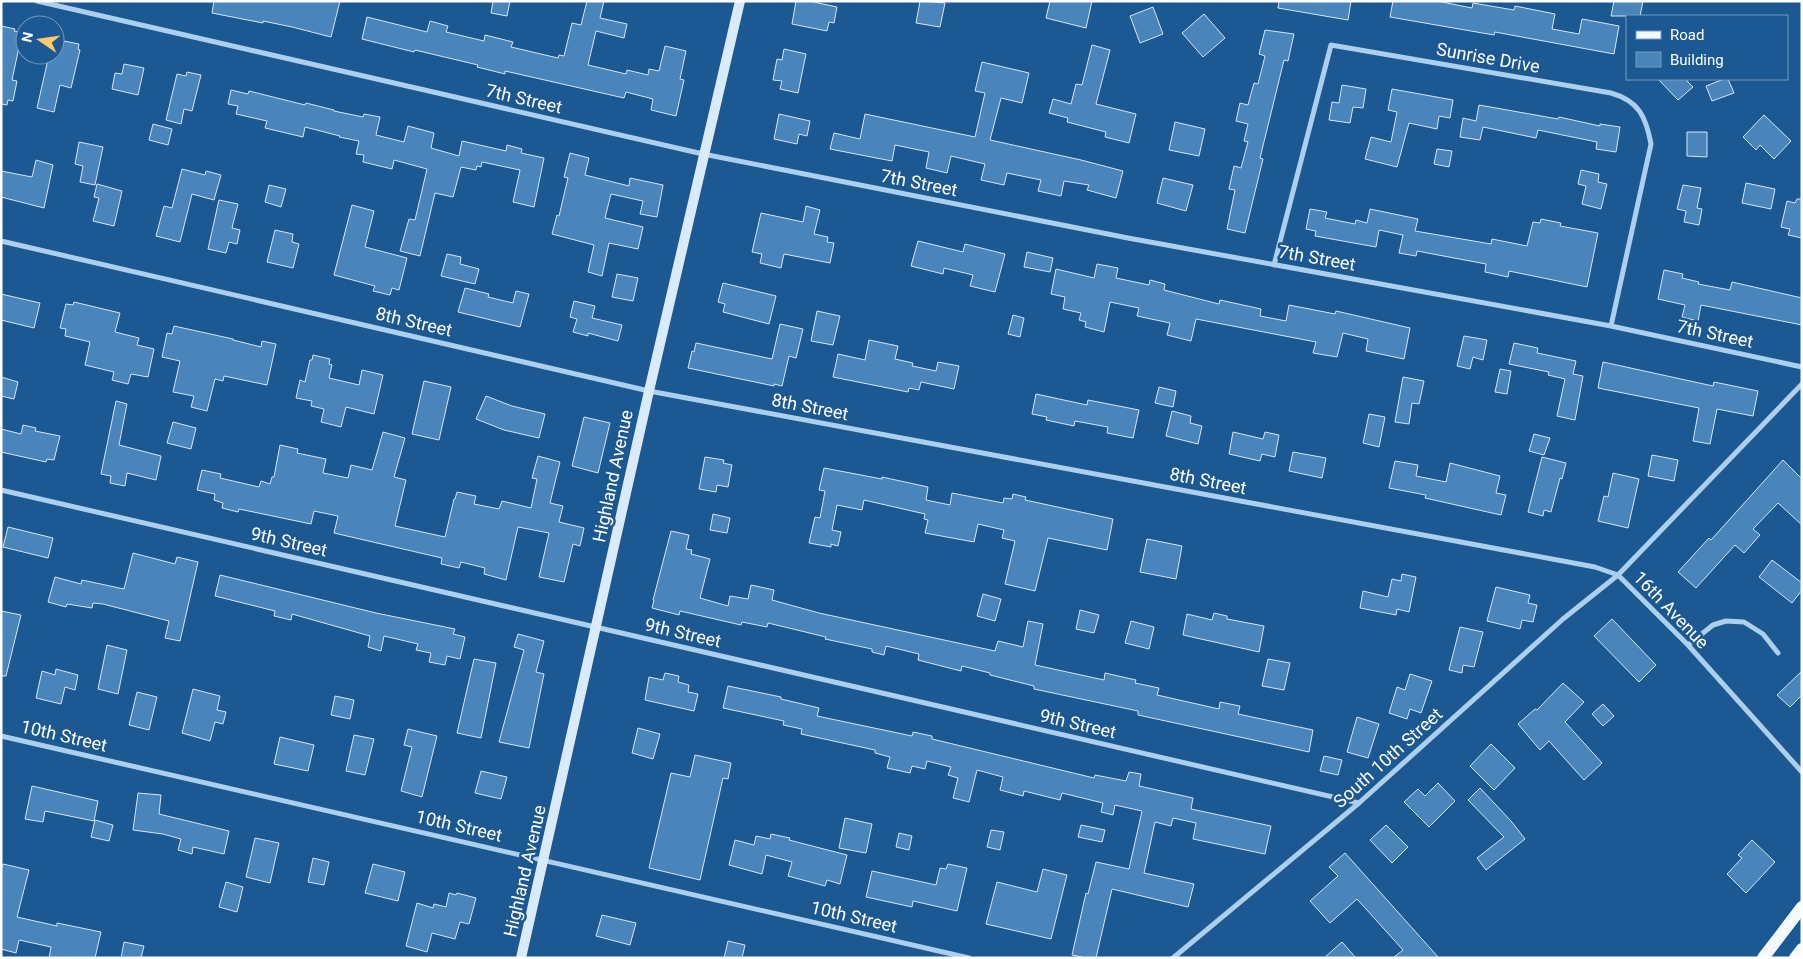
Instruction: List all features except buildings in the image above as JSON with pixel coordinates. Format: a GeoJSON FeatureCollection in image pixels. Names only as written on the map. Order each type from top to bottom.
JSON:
{"type":"FeatureCollection","features":[{"type":"Feature","properties":{"kind":"main road","name":"Highland Avenue"},"geometry":{"type":"LineString","coordinates":[[521,958],[703,154],[740,1]]}},
{"type":"Feature","properties":{"kind":"main road"},"geometry":{"type":"LineString","coordinates":[[1762,958],[1802,907]]}},
{"type":"Feature","properties":{"kind":"main road"},"geometry":{"type":"LineString","coordinates":[[1795,958],[1802,949]]}},
{"type":"Feature","properties":{"kind":"street","name":"7th Street"},"geometry":{"type":"LineString","coordinates":[[37,1],[703,154],[1119,236],[1610,326],[1802,367]]}},
{"type":"Feature","properties":{"kind":"street","name":"Sunrise Drive"},"geometry":{"type":"LineString","coordinates":[[1274,265],[1331,45],[1611,93],[1623,96],[1636,106],[1647,124],[1651,144],[1610,326]]}},
{"type":"Feature","properties":{"kind":"street","name":"8th Street"},"geometry":{"type":"LineString","coordinates":[[1,241],[649,391],[1585,566],[1618,575]]}},
{"type":"Feature","properties":{"kind":"street","name":"16th Avenue"},"geometry":{"type":"LineString","coordinates":[[1802,384],[1618,575],[1688,645],[1802,772]]}},
{"type":"Feature","properties":{"kind":"street","name":"9th Street"},"geometry":{"type":"LineString","coordinates":[[1,490],[1359,803]]}},
{"type":"Feature","properties":{"kind":"street","name":"South 10th Street"},"geometry":{"type":"LineString","coordinates":[[1173,958],[1359,803],[1563,619],[1618,575]]}},
{"type":"Feature","properties":{"kind":"street"},"geometry":{"type":"LineString","coordinates":[[1688,645],[1713,625],[1726,621],[1744,622],[1763,634],[1778,653]]}},
{"type":"Feature","properties":{"kind":"street","name":"10th Street"},"geometry":{"type":"LineString","coordinates":[[1,736],[544,859],[968,958]]}}]}
